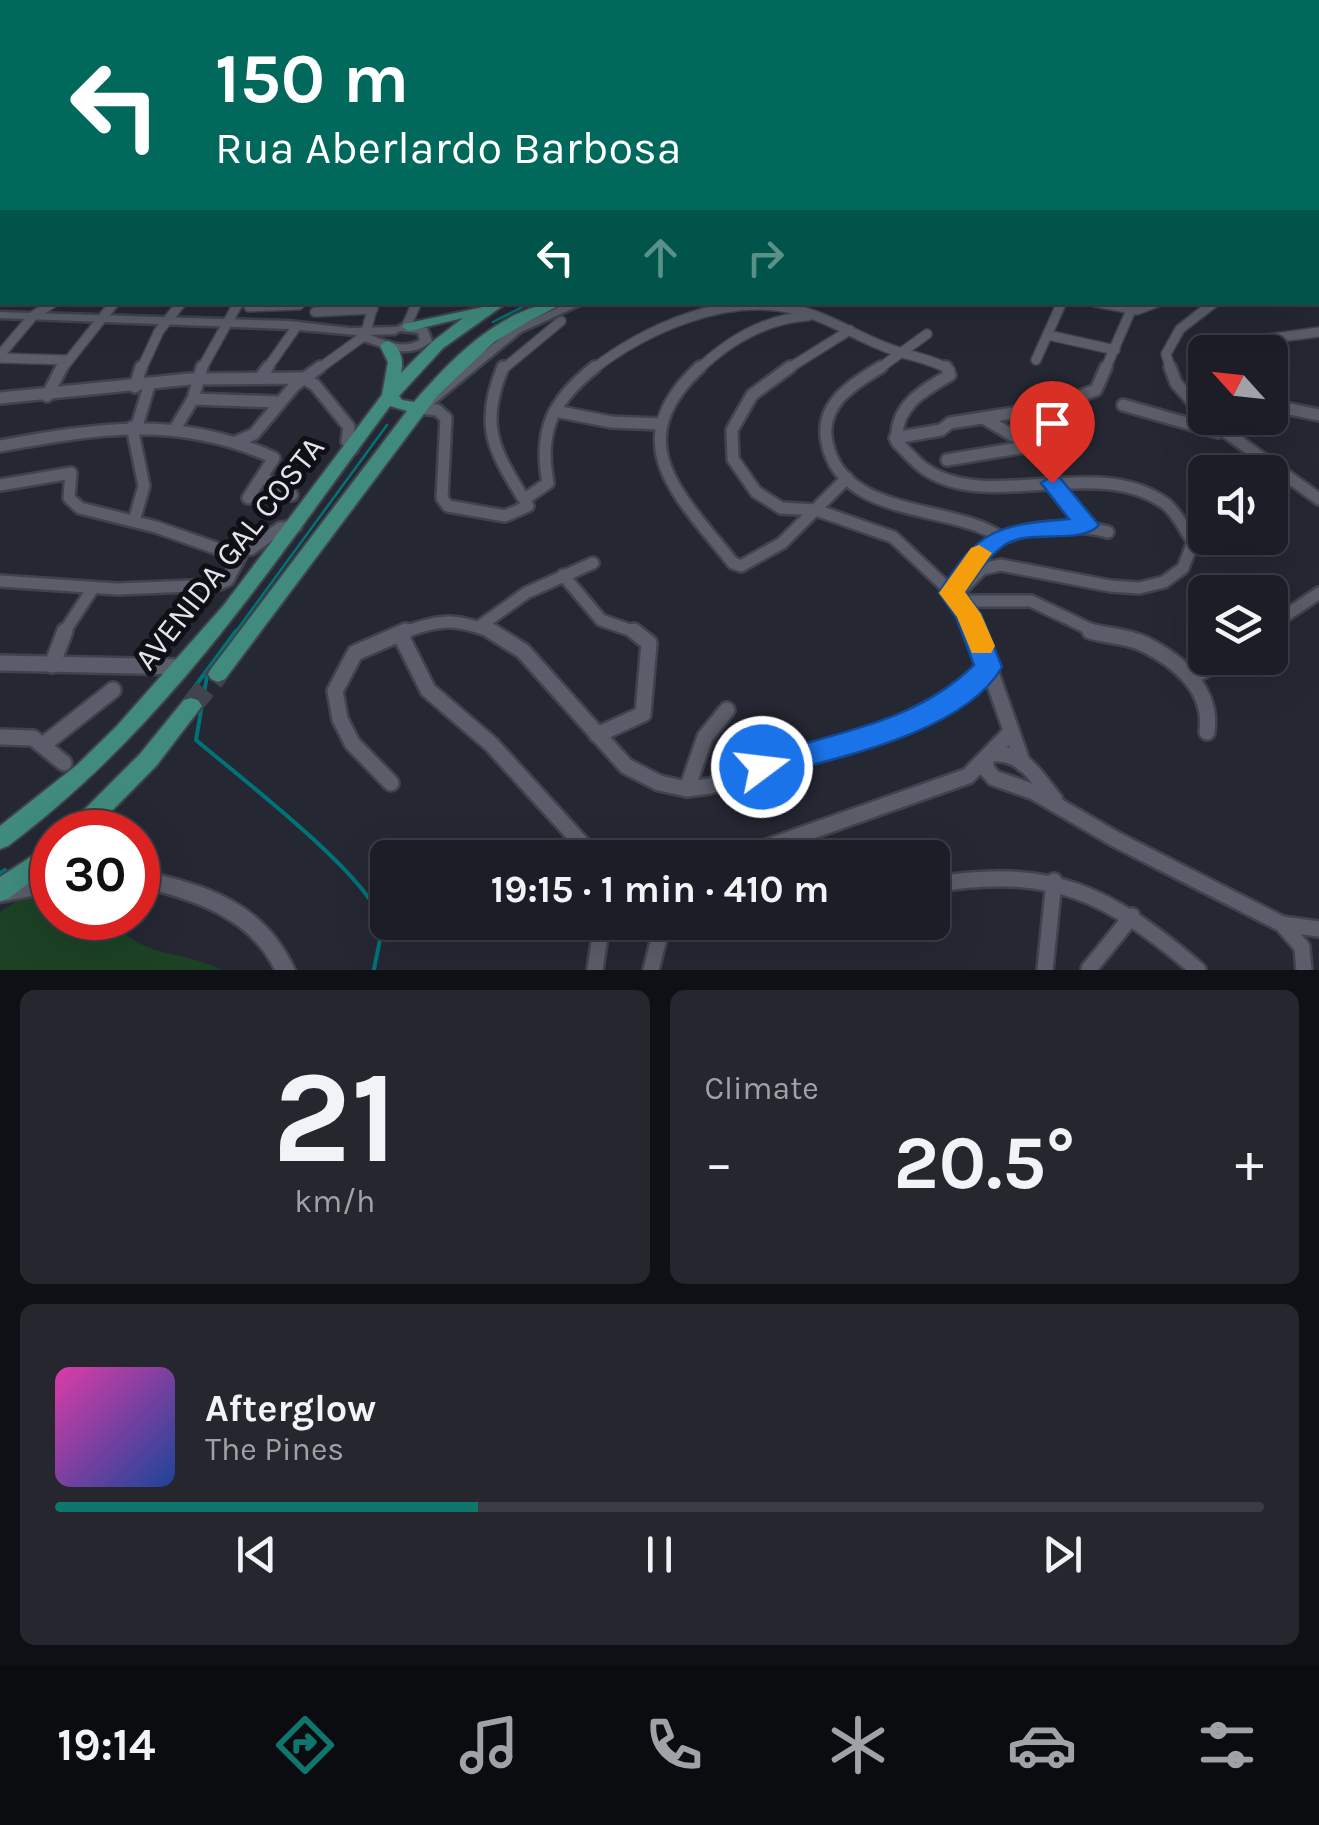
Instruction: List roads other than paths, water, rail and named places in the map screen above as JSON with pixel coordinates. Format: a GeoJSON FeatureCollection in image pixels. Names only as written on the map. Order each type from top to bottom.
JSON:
{"type":"FeatureCollection","features":[{"type":"Feature","properties":{"kind":"main road"},"geometry":{"type":"LineString","coordinates":[[418,408],[397,404],[389,393],[400,334],[493,305]]}},
{"type":"Feature","properties":{"kind":"main road","name":"AVENIDA GAL COSTA"},"geometry":{"type":"LineString","coordinates":[[0,838],[94,765],[182,667],[296,526],[389,393],[417,362],[496,305]]}},
{"type":"Feature","properties":{"kind":"main road","name":"AVENIDA GAL COSTA"},"geometry":{"type":"LineString","coordinates":[[218,674],[418,408],[475,348],[525,317],[554,309]]}},
{"type":"Feature","properties":{"kind":"main road","name":"AVENIDA GAL COSTA"},"geometry":{"type":"LineString","coordinates":[[99,810],[148,760],[191,706]]}},
{"type":"Feature","properties":{"kind":"main road"},"geometry":{"type":"LineString","coordinates":[[0,892],[30,870]]}},
{"type":"Feature","properties":{"kind":"street"},"geometry":{"type":"LineString","coordinates":[[0,356],[33,316],[50,305]]}},
{"type":"Feature","properties":{"kind":"street"},"geometry":{"type":"LineString","coordinates":[[47,396],[66,360],[112,305]]}},
{"type":"Feature","properties":{"kind":"street"},"geometry":{"type":"LineString","coordinates":[[135,387],[142,360],[164,322],[179,305]]}},
{"type":"Feature","properties":{"kind":"street"},"geometry":{"type":"LineString","coordinates":[[176,427],[228,323],[244,305],[298,305]]}},
{"type":"Feature","properties":{"kind":"street"},"geometry":{"type":"LineString","coordinates":[[0,315],[297,326],[400,334],[415,305]]}},
{"type":"Feature","properties":{"kind":"street"},"geometry":{"type":"LineString","coordinates":[[1036,360],[1061,305]]}},
{"type":"Feature","properties":{"kind":"street"},"geometry":{"type":"LineString","coordinates":[[1115,305],[1131,310],[1153,305]]}},
{"type":"Feature","properties":{"kind":"street"},"geometry":{"type":"LineString","coordinates":[[1188,398],[1176,383],[1166,354],[1180,329],[1211,305]]}},
{"type":"Feature","properties":{"kind":"street"},"geometry":{"type":"LineString","coordinates":[[238,442],[254,434],[304,378],[365,334],[374,306],[315,312]]}},
{"type":"Feature","properties":{"kind":"street"},"geometry":{"type":"LineString","coordinates":[[418,408],[437,410],[446,418],[442,498],[448,506],[505,516],[540,493],[548,483],[542,450],[555,410],[572,386],[614,356],[688,318],[718,308],[751,306],[818,316],[898,353],[945,366],[950,375],[907,405],[896,424],[895,438],[908,458],[920,466],[953,480],[994,486],[1107,482],[1146,492],[1179,519],[1191,536],[1191,553],[1166,580],[1139,588],[1117,588],[1001,565],[982,569],[956,597]]}},
{"type":"Feature","properties":{"kind":"street"},"geometry":{"type":"LineString","coordinates":[[526,502],[494,450],[490,398],[496,376],[554,309]]}},
{"type":"Feature","properties":{"kind":"street"},"geometry":{"type":"LineString","coordinates":[[895,438],[1051,407],[1096,390],[1131,310]]}},
{"type":"Feature","properties":{"kind":"street"},"geometry":{"type":"LineString","coordinates":[[818,316],[768,323],[723,349],[670,402],[660,424],[662,454],[673,481],[734,563],[741,566],[782,542],[847,478]]}},
{"type":"Feature","properties":{"kind":"street"},"geometry":{"type":"LineString","coordinates":[[262,375],[297,326]]}},
{"type":"Feature","properties":{"kind":"street"},"geometry":{"type":"LineString","coordinates":[[850,330],[762,387],[743,408],[730,438],[733,459],[759,495],[782,508],[816,510],[893,537],[956,597],[988,667],[1023,764],[1022,777],[1003,782],[968,776]]}},
{"type":"Feature","properties":{"kind":"street"},"geometry":{"type":"LineString","coordinates":[[1288,336],[1319,332]]}},
{"type":"Feature","properties":{"kind":"street"},"geometry":{"type":"LineString","coordinates":[[927,334],[849,389],[830,410],[827,446],[847,478],[909,510],[984,527],[1000,537]]}},
{"type":"Feature","properties":{"kind":"street"},"geometry":{"type":"LineString","coordinates":[[1048,335],[1115,350]]}},
{"type":"Feature","properties":{"kind":"street"},"geometry":{"type":"LineString","coordinates":[[0,356],[66,360]]}},
{"type":"Feature","properties":{"kind":"street"},"geometry":{"type":"LineString","coordinates":[[0,398],[262,375],[304,378],[349,426],[347,441],[352,449]]}},
{"type":"Feature","properties":{"kind":"street"},"geometry":{"type":"LineString","coordinates":[[134,522],[142,506],[145,468],[135,426],[149,386]]}},
{"type":"Feature","properties":{"kind":"street"},"geometry":{"type":"LineString","coordinates":[[193,398],[280,402]]}},
{"type":"Feature","properties":{"kind":"street"},"geometry":{"type":"LineString","coordinates":[[1123,405],[1188,417]]}},
{"type":"Feature","properties":{"kind":"street"},"geometry":{"type":"LineString","coordinates":[[1288,409],[1319,415]]}},
{"type":"Feature","properties":{"kind":"street"},"geometry":{"type":"LineString","coordinates":[[555,410],[611,422],[660,424]]}},
{"type":"Feature","properties":{"kind":"street"},"geometry":{"type":"LineString","coordinates":[[947,460],[1031,446],[985,418]]}},
{"type":"Feature","properties":{"kind":"street"},"geometry":{"type":"LineString","coordinates":[[0,446],[135,426],[176,427],[238,442],[274,458],[248,498]]}},
{"type":"Feature","properties":{"kind":"street"},"geometry":{"type":"LineString","coordinates":[[1226,435],[1319,499]]}},
{"type":"Feature","properties":{"kind":"street"},"geometry":{"type":"LineString","coordinates":[[0,485],[71,473],[68,491],[72,502],[94,512],[214,548],[243,551]]}},
{"type":"Feature","properties":{"kind":"street"},"geometry":{"type":"LineString","coordinates":[[262,478],[292,495]]}},
{"type":"Feature","properties":{"kind":"street"},"geometry":{"type":"LineString","coordinates":[[1052,483],[1087,525]]}},
{"type":"Feature","properties":{"kind":"street"},"geometry":{"type":"LineString","coordinates":[[956,597],[978,555],[1000,537],[1019,531],[1087,525],[1108,532]]}},
{"type":"Feature","properties":{"kind":"street"},"geometry":{"type":"LineString","coordinates":[[0,582],[93,588],[217,585],[228,580],[243,551],[280,528],[296,526]]}},
{"type":"Feature","properties":{"kind":"street"},"geometry":{"type":"LineString","coordinates":[[480,626],[526,593],[593,563]]}},
{"type":"Feature","properties":{"kind":"street"},"geometry":{"type":"LineString","coordinates":[[563,576],[601,620],[640,632],[649,642],[642,670],[648,701],[644,714],[597,734]]}},
{"type":"Feature","properties":{"kind":"street"},"geometry":{"type":"LineString","coordinates":[[52,664],[61,637],[93,588]]}},
{"type":"Feature","properties":{"kind":"street"},"geometry":{"type":"LineString","coordinates":[[1288,614],[1319,593]]}},
{"type":"Feature","properties":{"kind":"street"},"geometry":{"type":"LineString","coordinates":[[956,597],[1031,601],[1092,632],[1142,643],[1192,676],[1207,710],[1207,732]]}},
{"type":"Feature","properties":{"kind":"street"},"geometry":{"type":"LineString","coordinates":[[392,783],[352,745],[334,695],[355,653],[434,620],[480,626],[523,652],[626,766],[648,779],[687,788],[710,786],[762,767],[890,732],[943,706],[988,667]]}},
{"type":"Feature","properties":{"kind":"street"},"geometry":{"type":"LineString","coordinates":[[400,634],[428,690],[491,744],[578,840]]}},
{"type":"Feature","properties":{"kind":"street"},"geometry":{"type":"LineString","coordinates":[[1,666],[182,667]]}},
{"type":"Feature","properties":{"kind":"street"},"geometry":{"type":"LineString","coordinates":[[43,745],[113,690]]}},
{"type":"Feature","properties":{"kind":"street"},"geometry":{"type":"LineString","coordinates":[[687,788],[705,736],[726,710]]}},
{"type":"Feature","properties":{"kind":"street"},"geometry":{"type":"LineString","coordinates":[[787,840],[968,776],[1010,732]]}},
{"type":"Feature","properties":{"kind":"street"},"geometry":{"type":"LineString","coordinates":[[2,740],[26,736],[64,763]]}},
{"type":"Feature","properties":{"kind":"street"},"geometry":{"type":"LineString","coordinates":[[988,756],[1008,752],[1059,805]]}},
{"type":"Feature","properties":{"kind":"street"},"geometry":{"type":"LineString","coordinates":[[988,756],[989,774],[1003,782],[1059,805],[1115,840],[1282,924],[1319,929]]}},
{"type":"Feature","properties":{"kind":"street"},"geometry":{"type":"LineString","coordinates":[[950,882],[984,875],[1054,881],[1092,894],[1132,916],[1198,970]]}},
{"type":"Feature","properties":{"kind":"street"},"geometry":{"type":"LineString","coordinates":[[1045,970],[1054,881]]}},
{"type":"Feature","properties":{"kind":"street"},"geometry":{"type":"LineString","coordinates":[[160,883],[236,913],[262,933],[285,970]]}},
{"type":"Feature","properties":{"kind":"street"},"geometry":{"type":"LineString","coordinates":[[0,892],[30,887]]}},
{"type":"Feature","properties":{"kind":"street"},"geometry":{"type":"LineString","coordinates":[[1089,969],[1132,916]]}},
{"type":"Feature","properties":{"kind":"street"},"geometry":{"type":"LineString","coordinates":[[1282,924],[1302,947],[1304,970]]}},
{"type":"Feature","properties":{"kind":"street"},"geometry":{"type":"LineString","coordinates":[[594,970],[599,940]]}},
{"type":"Feature","properties":{"kind":"street"},"geometry":{"type":"LineString","coordinates":[[652,970],[660,940]]}},
{"type":"Feature","properties":{"kind":"waterway"},"geometry":{"type":"LineString","coordinates":[[493,322],[526,305]]}},
{"type":"Feature","properties":{"kind":"waterway"},"geometry":{"type":"LineString","coordinates":[[234,634],[387,425]]}},
{"type":"Feature","properties":{"kind":"waterway"},"geometry":{"type":"LineString","coordinates":[[188,696],[236,631]]}},
{"type":"Feature","properties":{"kind":"waterway"},"geometry":{"type":"LineString","coordinates":[[208,670],[196,740],[301,828],[356,882],[381,924],[374,970]]}},
{"type":"Feature","properties":{"kind":"waterway"},"geometry":{"type":"LineString","coordinates":[[0,873],[5,870]]}},
{"type":"Feature","properties":{"kind":"tunnel"},"geometry":{"type":"LineString","coordinates":[[191,706],[218,674]]}}]}
